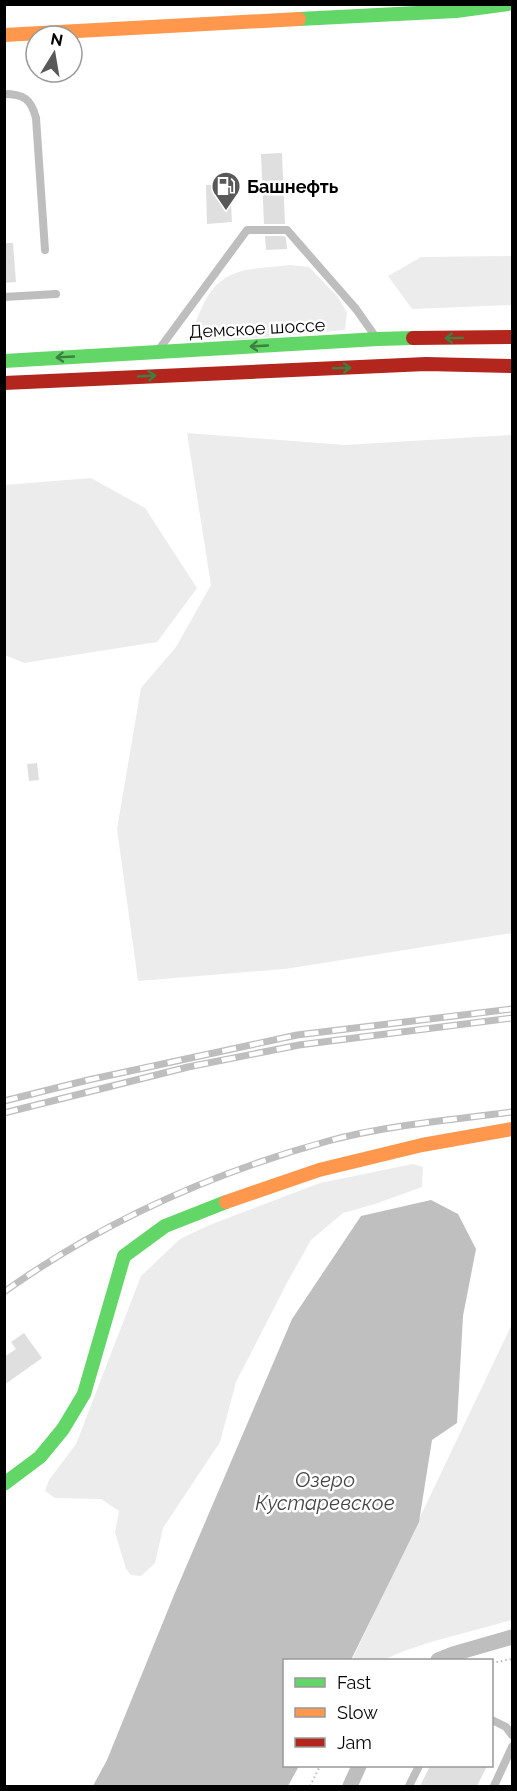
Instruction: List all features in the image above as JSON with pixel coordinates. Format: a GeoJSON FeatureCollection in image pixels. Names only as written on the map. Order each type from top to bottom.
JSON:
{"type":"FeatureCollection","features":[{"type":"Feature","properties":{"kind":"street"},"geometry":{"type":"LineString","coordinates":[[4,35],[456,11],[508,4]]}},
{"type":"Feature","properties":{"kind":"street","name":"Демское шоссе"},"geometry":{"type":"LineString","coordinates":[[4,361],[378,339],[513,337]]}},
{"type":"Feature","properties":{"kind":"street"},"geometry":{"type":"LineString","coordinates":[[4,383],[426,364],[513,366]]}},
{"type":"Feature","properties":{"kind":"street"},"geometry":{"type":"LineString","coordinates":[[4,1484],[40,1457],[63,1430],[84,1394],[124,1256],[165,1226],[319,1170],[422,1145],[513,1129]]}},
{"type":"Feature","properties":{"kind":"street"},"geometry":{"type":"LineString","coordinates":[[445,1659],[513,1637]]}},
{"type":"Feature","properties":{"kind":"street"},"geometry":{"type":"LineString","coordinates":[[350,1786],[359,1767]]}},
{"type":"Feature","properties":{"kind":"lane"},"geometry":{"type":"LineString","coordinates":[[4,94],[18,94],[27,100],[36,118],[45,250]]}},
{"type":"Feature","properties":{"kind":"lane"},"geometry":{"type":"LineString","coordinates":[[158,352],[247,231],[287,230],[356,309],[378,339]]}},
{"type":"Feature","properties":{"kind":"lane"},"geometry":{"type":"LineString","coordinates":[[4,297],[56,294]]}},
{"type":"Feature","properties":{"kind":"lane"},"geometry":{"type":"LineString","coordinates":[[493,1720],[506,1727],[513,1735]]}},
{"type":"Feature","properties":{"kind":"lane"},"geometry":{"type":"LineString","coordinates":[[494,1786],[513,1747]]}},
{"type":"Feature","properties":{"kind":"lane"},"geometry":{"type":"LineString","coordinates":[[409,1786],[418,1767]]}},
{"type":"Feature","properties":{"kind":"path"},"geometry":{"type":"LineString","coordinates":[[493,1663],[513,1659]]}},
{"type":"Feature","properties":{"kind":"path"},"geometry":{"type":"LineString","coordinates":[[310,1786],[320,1767]]}},
{"type":"Feature","properties":{"kind":"shaded area"},"geometry":{"type":"Polygon","coordinates":[[[512,256],[512,305],[412,309],[388,276],[421,257],[512,256]]]}},
{"type":"Feature","properties":{"kind":"shaded area"},"geometry":{"type":"Polygon","coordinates":[[[290,265],[309,267],[338,297],[347,313],[345,330],[235,340],[204,337],[194,331],[196,321],[211,292],[229,276],[251,269],[290,265]]]}},
{"type":"Feature","properties":{"kind":"shaded area"},"geometry":{"type":"Polygon","coordinates":[[[187,433],[345,445],[512,435],[512,933],[285,969],[138,981],[117,829],[141,688],[176,647],[211,585],[187,433]]]}},
{"type":"Feature","properties":{"kind":"shaded area"},"geometry":{"type":"Polygon","coordinates":[[[91,478],[145,508],[197,588],[157,642],[24,663],[5,655],[5,485],[91,478]]]}},
{"type":"Feature","properties":{"kind":"shaded area"},"geometry":{"type":"Polygon","coordinates":[[[413,1164],[423,1167],[422,1187],[343,1213],[311,1240],[236,1382],[220,1442],[163,1528],[155,1563],[141,1576],[131,1575],[126,1569],[115,1532],[119,1511],[101,1499],[55,1498],[45,1491],[49,1480],[76,1444],[141,1276],[180,1239],[207,1226],[320,1183],[413,1164]]]}},
{"type":"Feature","properties":{"kind":"shaded area"},"geometry":{"type":"Polygon","coordinates":[[[512,1324],[512,1620],[431,1642],[385,1659],[352,1659],[512,1324]]]}},
{"type":"Feature","properties":{"kind":"water","name":"Озеро Кустаревское"},"geometry":{"type":"Polygon","coordinates":[[[431,1200],[458,1214],[476,1249],[463,1316],[457,1423],[432,1440],[419,1522],[351,1659],[283,1659],[283,1767],[298,1767],[288,1786],[93,1786],[107,1760],[174,1595],[292,1319],[361,1216],[431,1200]]]}},
{"type":"Feature","properties":{"kind":"building"},"geometry":{"type":"Polygon","coordinates":[[[282,153],[285,224],[264,224],[261,154],[282,153]]]}},
{"type":"Feature","properties":{"kind":"building"},"geometry":{"type":"Polygon","coordinates":[[[230,184],[232,222],[207,224],[206,185],[230,184]]]}},
{"type":"Feature","properties":{"kind":"building"},"geometry":{"type":"Polygon","coordinates":[[[265,236],[284,236],[287,249],[266,250],[265,236]]]}},
{"type":"Feature","properties":{"kind":"building"},"geometry":{"type":"Polygon","coordinates":[[[4,243],[13,243],[16,282],[4,283],[4,243]]]}},
{"type":"Feature","properties":{"kind":"building"},"geometry":{"type":"Polygon","coordinates":[[[37,763],[39,780],[29,781],[27,764],[37,763]]]}},
{"type":"Feature","properties":{"kind":"building"},"geometry":{"type":"Polygon","coordinates":[[[24,1333],[42,1358],[4,1385],[4,1357],[16,1349],[11,1342],[24,1333]]]}},
{"type":"Feature","properties":{"kind":"building"},"geometry":{"type":"Polygon","coordinates":[[[430,1767],[486,1767],[477,1786],[420,1786],[430,1767]]]}},
{"type":"Feature","properties":{"kind":"railway"},"geometry":{"type":"LineString","coordinates":[[4,1101],[88,1080],[297,1035],[512,1009]]}},
{"type":"Feature","properties":{"kind":"railway"},"geometry":{"type":"LineString","coordinates":[[4,1113],[188,1067],[299,1045],[512,1018]]}},
{"type":"Feature","properties":{"kind":"railway"},"geometry":{"type":"LineString","coordinates":[[4,1292],[80,1243],[119,1222],[159,1202],[242,1168],[351,1135],[420,1123],[512,1112]]}},
{"type":"Feature","properties":{"kind":"traffic: fast"},"geometry":{"type":"LineString","coordinates":[[299,19],[456,11],[508,4]]}},
{"type":"Feature","properties":{"kind":"traffic: fast"},"geometry":{"type":"LineString","coordinates":[[4,361],[413,338]]}},
{"type":"Feature","properties":{"kind":"traffic: fast"},"geometry":{"type":"LineString","coordinates":[[4,1484],[40,1457],[63,1429],[84,1394],[124,1256],[165,1226],[226,1202]]}},
{"type":"Feature","properties":{"kind":"traffic: slow"},"geometry":{"type":"LineString","coordinates":[[4,35],[299,19]]}},
{"type":"Feature","properties":{"kind":"traffic: slow"},"geometry":{"type":"LineString","coordinates":[[226,1202],[319,1170],[422,1145],[512,1129]]}},
{"type":"Feature","properties":{"kind":"traffic: jam"},"geometry":{"type":"LineString","coordinates":[[413,338],[512,337]]}},
{"type":"Feature","properties":{"kind":"traffic: jam"},"geometry":{"type":"LineString","coordinates":[[4,383],[426,364],[512,366]]}},
{"type":"Feature","properties":{"kind":"place","name":"Башнефть"},"geometry":{"type":"Point","coordinates":[226,212]}}]}
